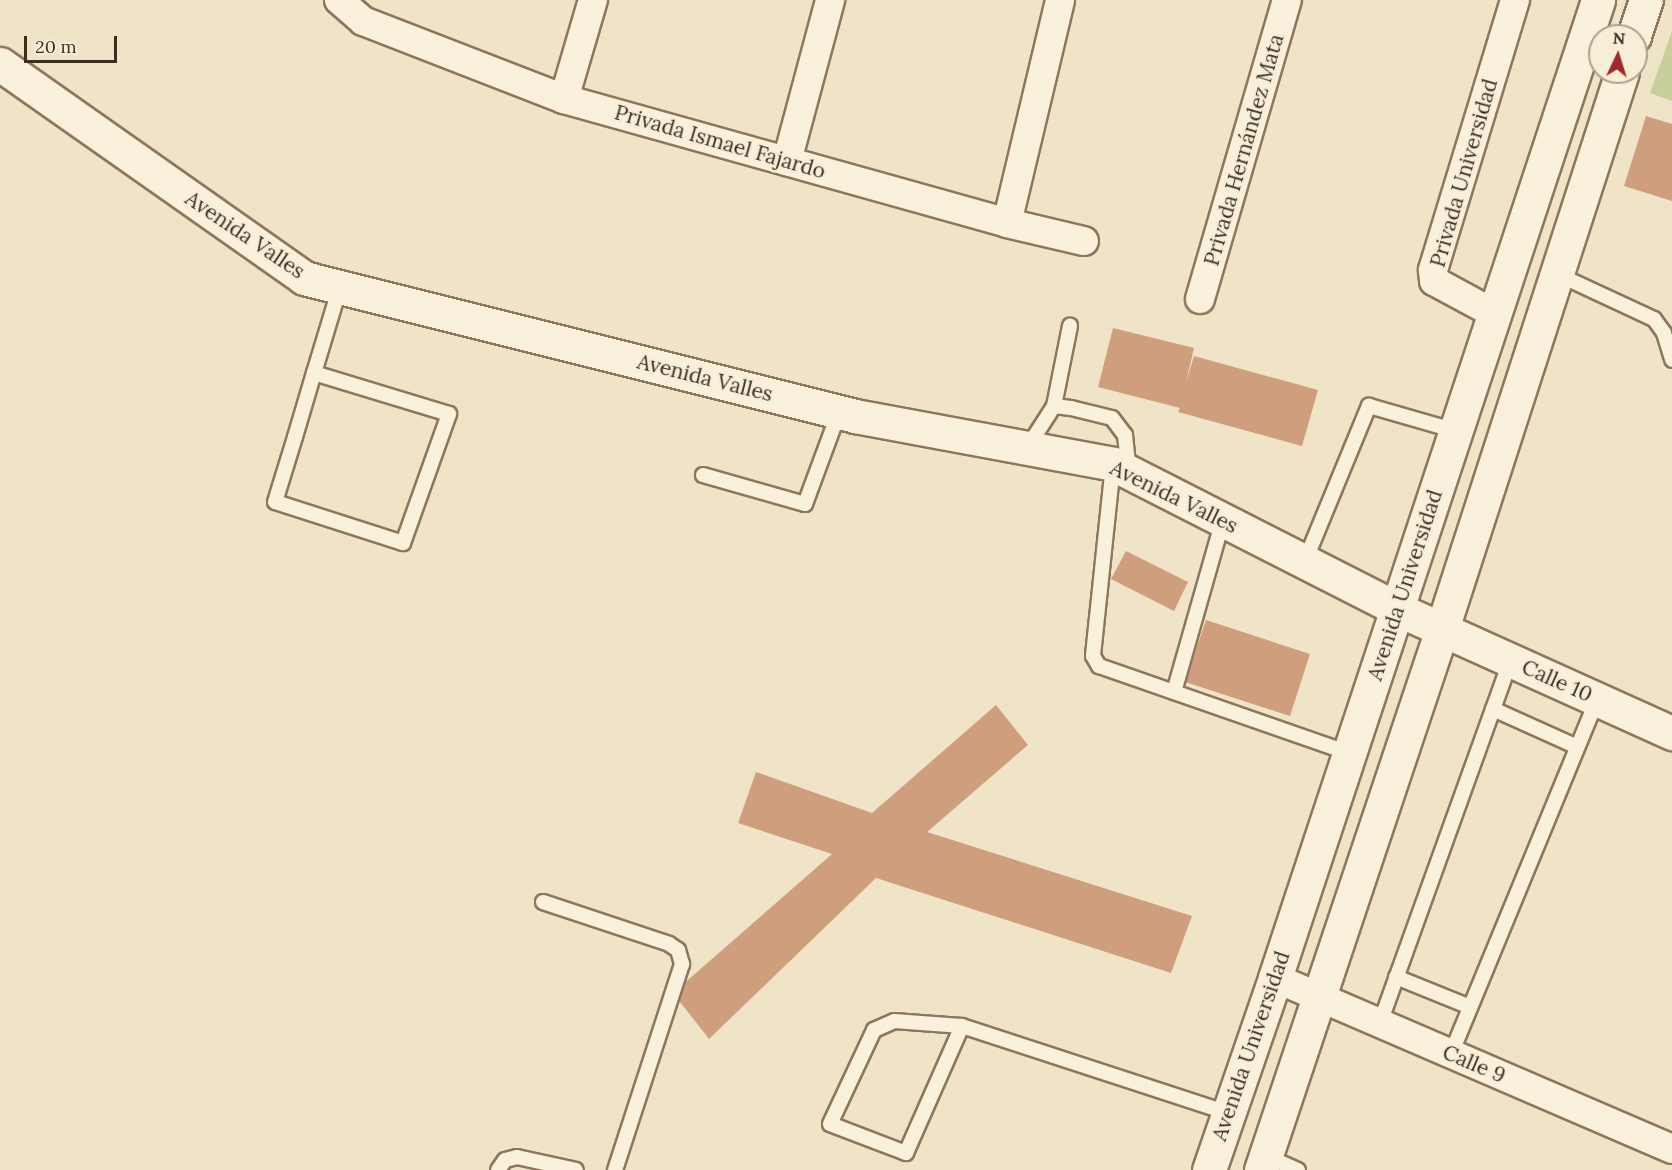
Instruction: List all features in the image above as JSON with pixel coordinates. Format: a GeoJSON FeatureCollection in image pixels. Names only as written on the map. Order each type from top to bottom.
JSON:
{"type":"FeatureCollection","features":[{"type":"Feature","properties":{"kind":"main road","name":"Avenida Universidad"},"geometry":{"type":"LineString","coordinates":[[1209,1170],[1350,753],[1598,0]]}},
{"type":"Feature","properties":{"kind":"main road"},"geometry":{"type":"LineString","coordinates":[[1638,24],[1646,0]]}},
{"type":"Feature","properties":{"kind":"main road","name":"Avenida Valles"},"geometry":{"type":"LineString","coordinates":[[0,64],[304,278],[839,412],[1027,448],[1121,469],[1397,609],[1442,629]]}},
{"type":"Feature","properties":{"kind":"main road"},"geometry":{"type":"LineString","coordinates":[[1264,1163],[1442,629],[1618,84]]}},
{"type":"Feature","properties":{"kind":"main road","name":"Calle 10"},"geometry":{"type":"LineString","coordinates":[[1442,629],[1672,733]]}},
{"type":"Feature","properties":{"kind":"street","name":"Privada Ismael Fajardo"},"geometry":{"type":"LineString","coordinates":[[339,0],[564,99],[1007,223],[1084,241]]}},
{"type":"Feature","properties":{"kind":"street"},"geometry":{"type":"LineString","coordinates":[[564,99],[593,0]]}},
{"type":"Feature","properties":{"kind":"street"},"geometry":{"type":"LineString","coordinates":[[787,161],[830,0]]}},
{"type":"Feature","properties":{"kind":"street"},"geometry":{"type":"LineString","coordinates":[[1007,223],[1060,0]]}},
{"type":"Feature","properties":{"kind":"street","name":"Privada Hernández Mata"},"geometry":{"type":"LineString","coordinates":[[1200,299],[1287,0]]}},
{"type":"Feature","properties":{"kind":"street","name":"Privada Universidad"},"geometry":{"type":"LineString","coordinates":[[1495,314],[1434,281],[1433,270],[1515,0]]}},
{"type":"Feature","properties":{"kind":"street","name":"Calle 9"},"geometry":{"type":"LineString","coordinates":[[1275,978],[1672,1149]]}},
{"type":"Feature","properties":{"kind":"lane"},"geometry":{"type":"LineString","coordinates":[[1557,274],[1653,319],[1664,333],[1672,360]]}},
{"type":"Feature","properties":{"kind":"lane"},"geometry":{"type":"LineString","coordinates":[[314,373],[449,414],[403,543],[275,502],[314,373],[340,287]]}},
{"type":"Feature","properties":{"kind":"lane"},"geometry":{"type":"LineString","coordinates":[[1027,448],[1054,405],[1070,326]]}},
{"type":"Feature","properties":{"kind":"lane"},"geometry":{"type":"LineString","coordinates":[[1054,405],[1112,418],[1125,435],[1093,656],[1099,666],[1350,753]]}},
{"type":"Feature","properties":{"kind":"lane"},"geometry":{"type":"LineString","coordinates":[[1305,562],[1369,406],[1456,431]]}},
{"type":"Feature","properties":{"kind":"lane"},"geometry":{"type":"LineString","coordinates":[[703,475],[805,504],[839,412]]}},
{"type":"Feature","properties":{"kind":"lane"},"geometry":{"type":"LineString","coordinates":[[1174,692],[1223,520]]}},
{"type":"Feature","properties":{"kind":"lane"},"geometry":{"type":"LineString","coordinates":[[1380,1023],[1511,660]]}},
{"type":"Feature","properties":{"kind":"lane"},"geometry":{"type":"LineString","coordinates":[[1450,1054],[1597,699]]}},
{"type":"Feature","properties":{"kind":"lane"},"geometry":{"type":"LineString","coordinates":[[1493,709],[1577,747]]}},
{"type":"Feature","properties":{"kind":"lane"},"geometry":{"type":"LineString","coordinates":[[543,902],[669,944],[678,950],[682,964],[615,1170]]}},
{"type":"Feature","properties":{"kind":"lane"},"geometry":{"type":"LineString","coordinates":[[1396,976],[1470,1007]]}},
{"type":"Feature","properties":{"kind":"lane"},"geometry":{"type":"LineString","coordinates":[[962,1026],[906,1153],[830,1124],[874,1030],[894,1021],[962,1026],[1228,1113]]}},
{"type":"Feature","properties":{"kind":"lane"},"geometry":{"type":"LineString","coordinates":[[498,1170],[505,1160],[517,1157],[576,1170]]}},
{"type":"Feature","properties":{"kind":"lane"},"geometry":{"type":"LineString","coordinates":[[1264,1163],[1298,1170]]}},
{"type":"Feature","properties":{"kind":"green space"},"geometry":{"type":"Polygon","coordinates":[[[1672,31],[1672,101],[1650,93],[1672,31]]]}},
{"type":"Feature","properties":{"kind":"building"},"geometry":{"type":"Polygon","coordinates":[[[1646,116],[1672,124],[1672,201],[1624,186],[1646,116]]]}},
{"type":"Feature","properties":{"kind":"building"},"geometry":{"type":"Polygon","coordinates":[[[1113,328],[1194,348],[1186,382],[1194,356],[1318,390],[1302,446],[1178,412],[1180,408],[1098,387],[1113,328]]]}},
{"type":"Feature","properties":{"kind":"building"},"geometry":{"type":"Polygon","coordinates":[[[1126,551],[1188,582],[1174,611],[1111,579],[1126,551]]]}},
{"type":"Feature","properties":{"kind":"building"},"geometry":{"type":"Polygon","coordinates":[[[1206,620],[1310,654],[1290,716],[1185,682],[1206,620]]]}},
{"type":"Feature","properties":{"kind":"building"},"geometry":{"type":"Polygon","coordinates":[[[996,705],[1028,745],[927,832],[1192,916],[1171,973],[876,878],[709,1039],[673,993],[832,854],[738,823],[756,772],[872,813],[996,705]]]}}]}
